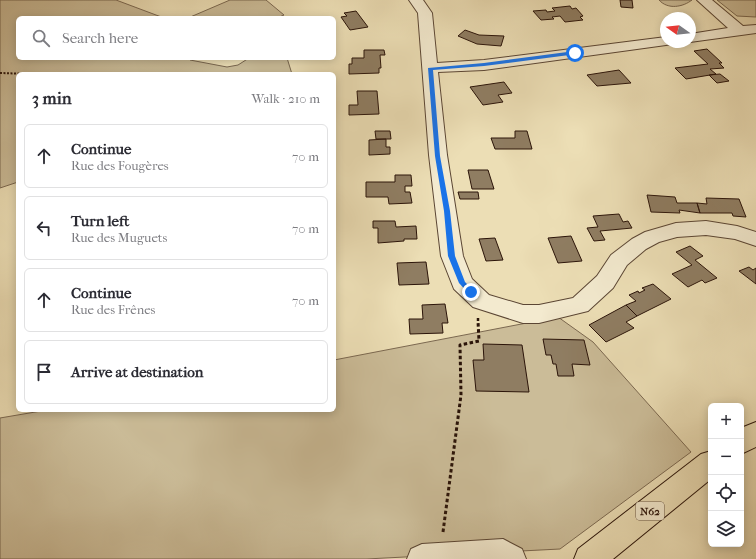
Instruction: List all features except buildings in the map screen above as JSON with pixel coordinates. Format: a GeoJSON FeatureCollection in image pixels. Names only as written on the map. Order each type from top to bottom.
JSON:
{"type":"FeatureCollection","features":[{"type":"Feature","properties":{"kind":"main road"},"geometry":{"type":"LineString","coordinates":[[744,440],[756,433]]}},
{"type":"Feature","properties":{"kind":"main road","name":"N62"},"geometry":{"type":"LineString","coordinates":[[589,559],[708,464]]}},
{"type":"Feature","properties":{"kind":"street"},"geometry":{"type":"LineString","coordinates":[[416,0],[425,13],[439,164],[447,211],[452,256],[462,283],[481,301],[523,314],[539,314],[580,305],[605,282],[619,260],[639,244],[652,237],[676,230],[706,228],[737,233],[756,239]]}},
{"type":"Feature","properties":{"kind":"street"},"geometry":{"type":"LineString","coordinates":[[704,0],[740,31]]}},
{"type":"Feature","properties":{"kind":"street"},"geometry":{"type":"LineString","coordinates":[[696,37],[756,29]]}},
{"type":"Feature","properties":{"kind":"street"},"geometry":{"type":"LineString","coordinates":[[431,68],[484,65],[660,42]]}},
{"type":"Feature","properties":{"kind":"street"},"geometry":{"type":"LineString","coordinates":[[431,558],[503,554],[511,559]]}},
{"type":"Feature","properties":{"kind":"path"},"geometry":{"type":"LineString","coordinates":[[0,73],[16,74]]}},
{"type":"Feature","properties":{"kind":"path"},"geometry":{"type":"LineString","coordinates":[[431,558],[449,478],[461,395],[460,345],[479,341],[477,310],[481,301]]}},
{"type":"Feature","properties":{"kind":"shaded area"},"geometry":{"type":"Polygon","coordinates":[[[0,0],[116,0],[159,16],[16,16],[16,60],[190,60],[227,67],[238,65],[246,60],[288,60],[291,72],[16,72],[16,183],[0,188],[0,0]]]}},
{"type":"Feature","properties":{"kind":"shaded area"},"geometry":{"type":"Polygon","coordinates":[[[230,0],[266,0],[284,15],[282,16],[193,16],[230,0]]]}},
{"type":"Feature","properties":{"kind":"shaded area"},"geometry":{"type":"Polygon","coordinates":[[[659,0],[692,0],[680,6],[671,6],[659,0]]]}},
{"type":"Feature","properties":{"kind":"shaded area"},"geometry":{"type":"Polygon","coordinates":[[[717,0],[756,0],[756,17],[737,16],[717,0]]]}},
{"type":"Feature","properties":{"kind":"shaded area"},"geometry":{"type":"Polygon","coordinates":[[[558,317],[593,342],[691,452],[560,549],[366,559],[0,559],[0,418],[35,412],[336,412],[336,360],[558,317]]]}},
{"type":"Feature","properties":{"kind":"route"},"geometry":{"type":"LineString","coordinates":[[471,292],[462,283],[452,256],[448,231],[447,211],[438,156],[431,68],[484,65],[575,53]]}}]}
